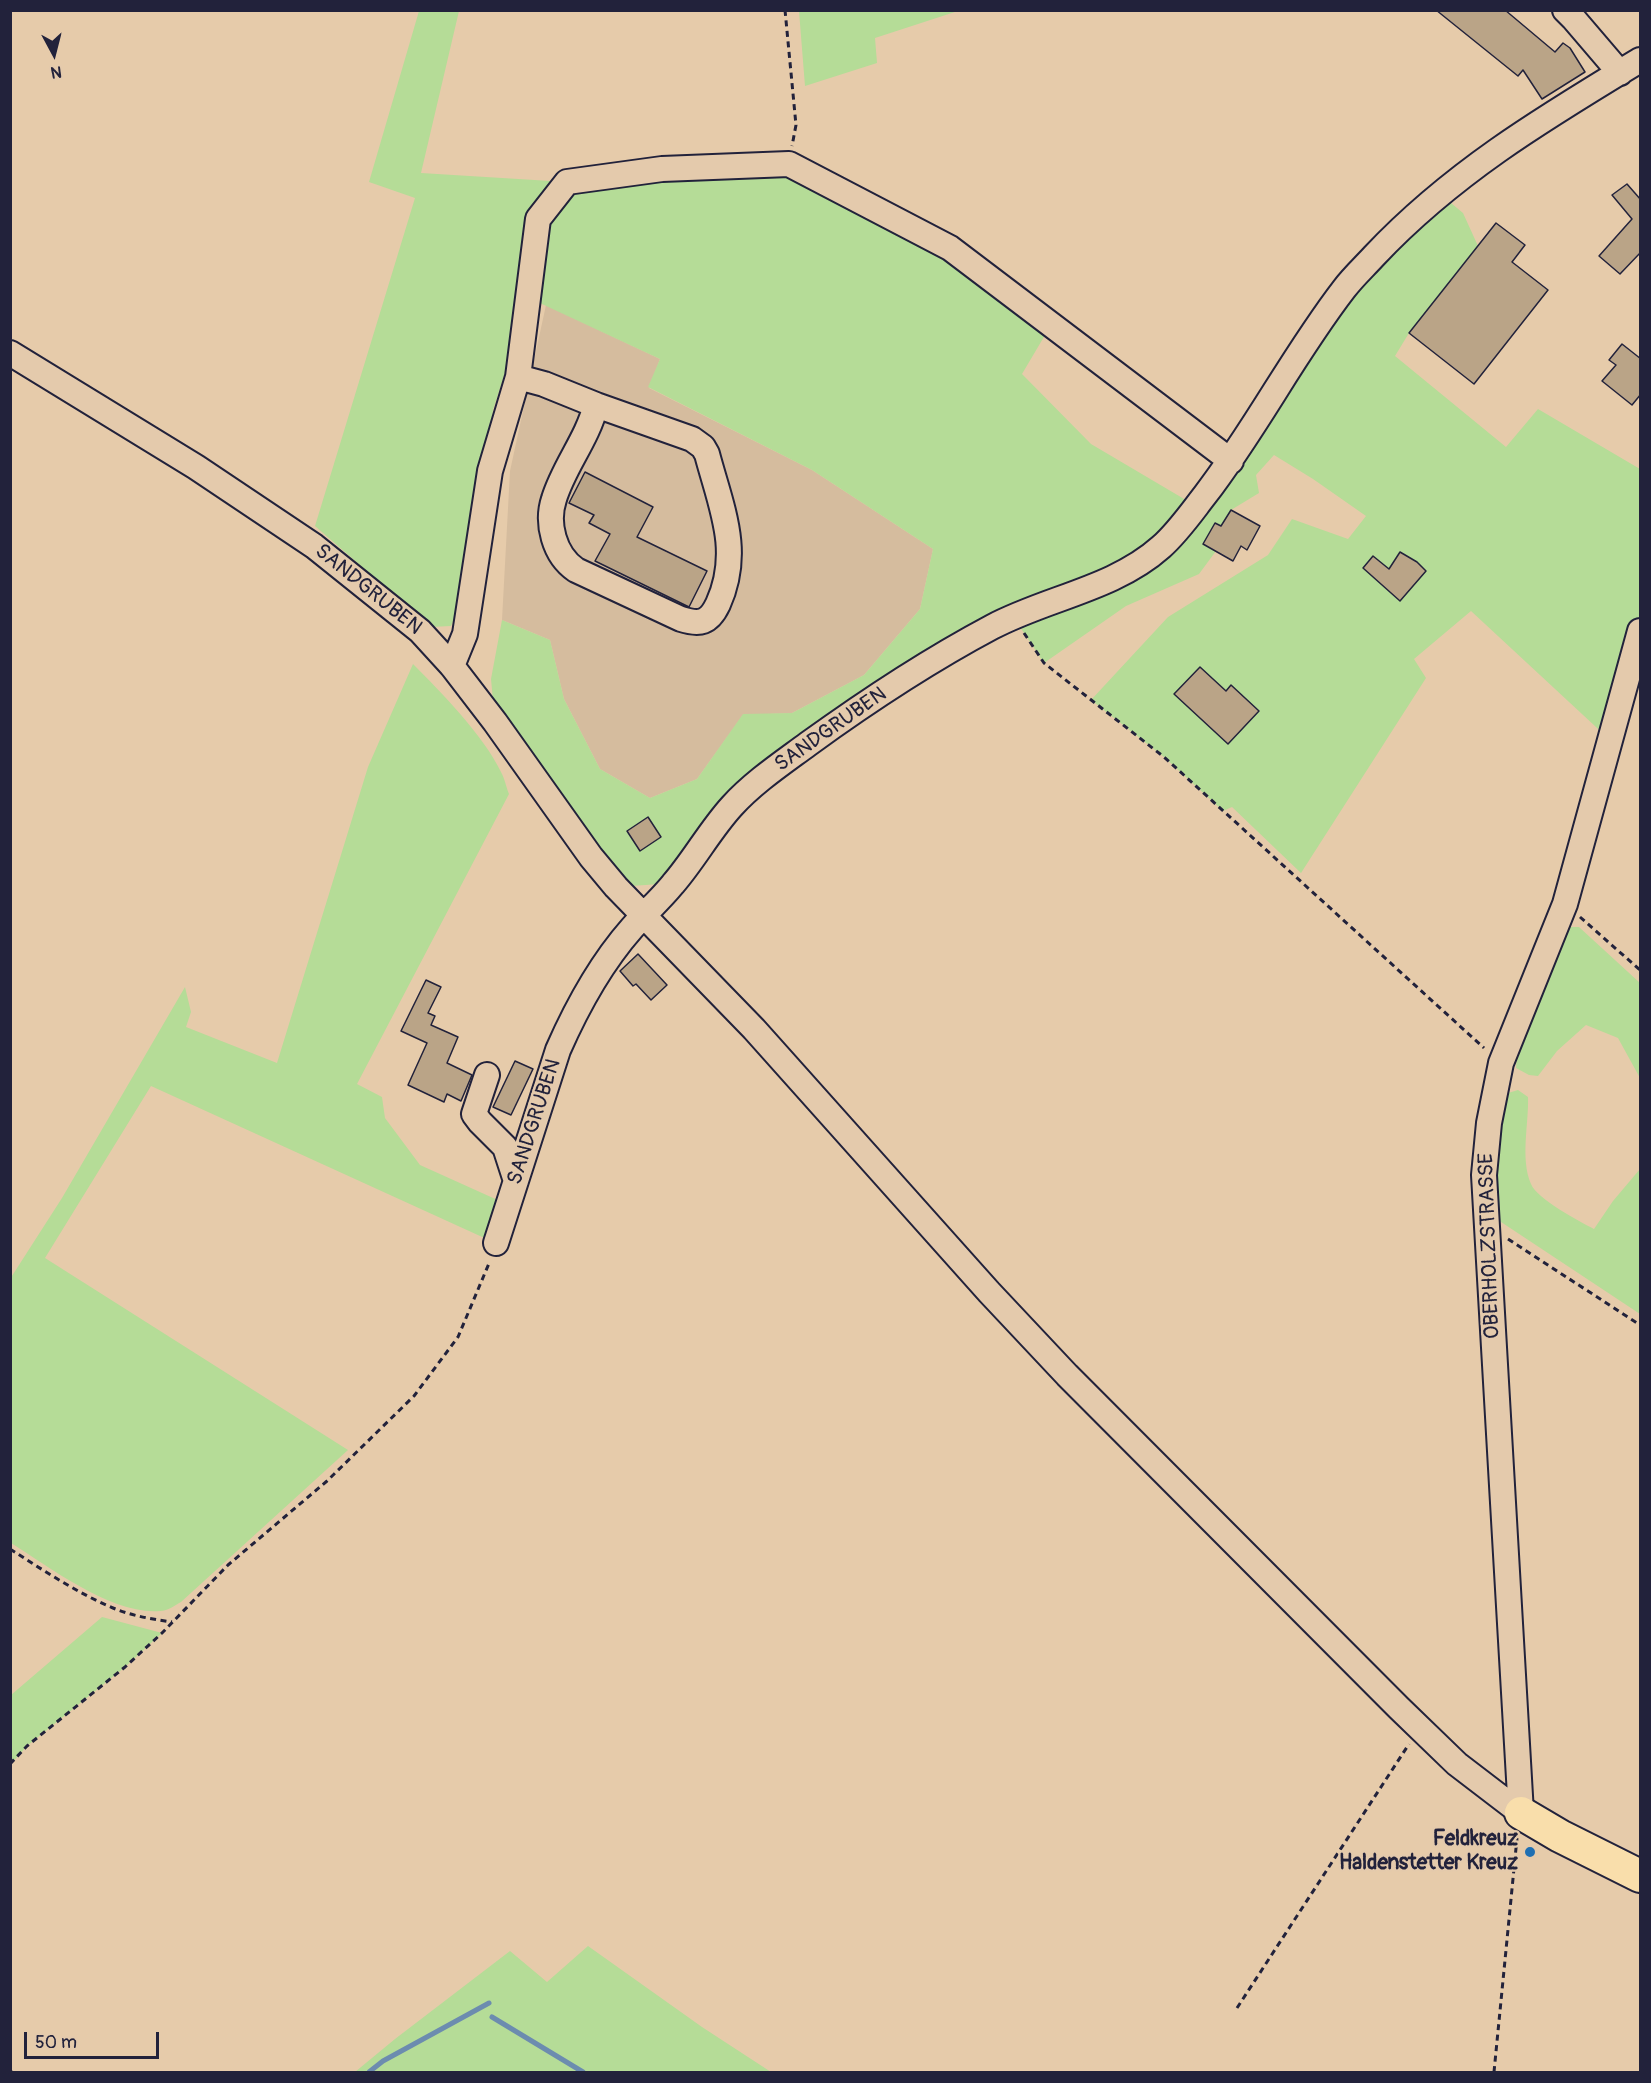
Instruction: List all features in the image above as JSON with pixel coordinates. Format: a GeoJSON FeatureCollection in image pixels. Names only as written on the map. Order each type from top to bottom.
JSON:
{"type":"FeatureCollection","features":[{"type":"Feature","properties":{"kind":"main road"},"geometry":{"type":"LineString","coordinates":[[1521,1813],[1560,1836],[1641,1876]]}},
{"type":"Feature","properties":{"kind":"street"},"geometry":{"type":"LineString","coordinates":[[1565,10],[1630,67]]}},
{"type":"Feature","properties":{"kind":"street","name":"SANDGRUBEN"},"geometry":{"type":"LineString","coordinates":[[496,1243],[558,1050],[570,1023],[594,982],[631,930],[675,883],[730,807],[759,780],[837,723],[936,659],[1005,621],[1102,582],[1150,556],[1173,536],[1231,461],[1305,342],[1346,286],[1395,233],[1439,193],[1496,150],[1562,106],[1630,67]]}},
{"type":"Feature","properties":{"kind":"street"},"geometry":{"type":"LineString","coordinates":[[452,666],[465,634],[490,471],[518,377],[538,219],[567,182],[662,169],[789,164],[951,248],[1231,461]]}},
{"type":"Feature","properties":{"kind":"street","name":"SANDGRUBEN"},"geometry":{"type":"LineString","coordinates":[[10,353],[196,466],[314,546],[420,631],[452,666],[495,722],[591,857],[644,917],[754,1029],[989,1292],[1067,1375],[1419,1727],[1457,1764],[1521,1813]]}},
{"type":"Feature","properties":{"kind":"street"},"geometry":{"type":"LineString","coordinates":[[518,377],[544,384],[596,405],[692,438],[704,447],[729,536],[730,561],[724,588],[717,605],[712,613],[700,623],[681,619],[576,570],[559,553],[553,536],[551,518],[553,500],[587,432],[596,405]]}},
{"type":"Feature","properties":{"kind":"street","name":"OBERHOLZSTRASSE"},"geometry":{"type":"LineString","coordinates":[[1521,1813],[1484,1175],[1489,1123],[1501,1063],[1566,904],[1641,631]]}},
{"type":"Feature","properties":{"kind":"street"},"geometry":{"type":"LineString","coordinates":[[487,1075],[474,1114],[506,1147],[516,1181]]}},
{"type":"Feature","properties":{"kind":"path"},"geometry":{"type":"LineString","coordinates":[[785,10],[796,125],[789,164]]}},
{"type":"Feature","properties":{"kind":"path"},"geometry":{"type":"LineString","coordinates":[[1005,621],[1044,663],[1164,757],[1501,1063]]}},
{"type":"Feature","properties":{"kind":"path"},"geometry":{"type":"LineString","coordinates":[[1566,904],[1641,970]]}},
{"type":"Feature","properties":{"kind":"path"},"geometry":{"type":"LineString","coordinates":[[1487,1224],[1641,1325]]}},
{"type":"Feature","properties":{"kind":"path"},"geometry":{"type":"LineString","coordinates":[[10,1764],[27,1746],[124,1667],[228,1565],[327,1481],[414,1396],[458,1337],[496,1243]]}},
{"type":"Feature","properties":{"kind":"path"},"geometry":{"type":"LineString","coordinates":[[10,1549],[49,1575],[112,1608],[145,1618],[172,1622]]}},
{"type":"Feature","properties":{"kind":"path"},"geometry":{"type":"LineString","coordinates":[[1237,2008],[1419,1727]]}},
{"type":"Feature","properties":{"kind":"path"},"geometry":{"type":"LineString","coordinates":[[1494,2073],[1521,1813]]}},
{"type":"Feature","properties":{"kind":"shaded area"},"geometry":{"type":"Polygon","coordinates":[[[546,305],[660,359],[649,388],[812,470],[933,549],[920,609],[864,675],[792,713],[743,715],[697,779],[650,798],[600,769],[564,699],[550,640],[502,620],[510,471],[546,305]]]}},
{"type":"Feature","properties":{"kind":"green space"},"geometry":{"type":"Polygon","coordinates":[[[799,10],[958,11],[875,38],[877,63],[805,86],[799,10]]]}},
{"type":"Feature","properties":{"kind":"green space"},"geometry":{"type":"Polygon","coordinates":[[[419,11],[459,11],[421,173],[567,182],[789,164],[950,248],[1051,325],[1022,374],[1091,444],[1196,506],[1346,286],[1439,193],[1463,213],[1478,246],[1409,333],[1395,356],[1506,447],[1538,409],[1640,469],[1640,630],[1610,740],[1471,611],[1414,659],[1426,678],[1301,873],[1232,807],[1223,811],[1164,757],[1091,700],[1168,617],[1268,555],[1292,519],[1348,539],[1366,516],[1274,455],[1256,475],[1259,493],[1231,510],[1221,526],[1215,523],[1203,544],[1216,551],[1199,574],[1126,606],[1044,663],[1014,618],[759,780],[675,883],[616,887],[495,722],[491,679],[502,620],[550,640],[564,699],[600,769],[650,798],[697,779],[743,714],[792,713],[864,675],[920,609],[933,549],[812,470],[648,387],[660,359],[529,298],[493,410],[472,582],[451,626],[431,627],[315,526],[415,198],[369,182],[419,11]]]}},
{"type":"Feature","properties":{"kind":"green space"},"geometry":{"type":"Polygon","coordinates":[[[413,664],[473,729],[493,758],[509,794],[357,1084],[382,1097],[385,1118],[420,1165],[502,1202],[491,1241],[151,1086],[45,1258],[348,1450],[181,1602],[160,1611],[122,1606],[82,1588],[11,1543],[10,1279],[62,1198],[185,987],[191,1012],[186,1027],[277,1063],[368,767],[413,664]]]}},
{"type":"Feature","properties":{"kind":"green space"},"geometry":{"type":"Polygon","coordinates":[[[1566,927],[1579,927],[1640,983],[1640,1078],[1618,1038],[1586,1025],[1557,1051],[1538,1076],[1529,1075],[1516,1068],[1517,1051],[1566,927]]]}},
{"type":"Feature","properties":{"kind":"green space"},"geometry":{"type":"Polygon","coordinates":[[[1518,1090],[1528,1097],[1525,1152],[1531,1184],[1541,1196],[1559,1209],[1594,1229],[1613,1201],[1640,1169],[1640,1314],[1495,1218],[1492,1176],[1505,1094],[1518,1090]]]}},
{"type":"Feature","properties":{"kind":"green space"},"geometry":{"type":"Polygon","coordinates":[[[102,1617],[162,1633],[125,1667],[27,1746],[11,1764],[11,1695],[102,1617]]]}},
{"type":"Feature","properties":{"kind":"green space"},"geometry":{"type":"Polygon","coordinates":[[[588,1946],[702,2027],[771,2072],[355,2072],[510,1951],[547,1982],[588,1946]]]}},
{"type":"Feature","properties":{"kind":"building"},"geometry":{"type":"Polygon","coordinates":[[[1436,10],[1505,10],[1555,52],[1563,43],[1570,48],[1585,72],[1542,99],[1523,70],[1518,76],[1436,10]]]}},
{"type":"Feature","properties":{"kind":"building"},"geometry":{"type":"Polygon","coordinates":[[[1627,184],[1641,200],[1641,252],[1620,274],[1599,256],[1632,219],[1612,195],[1627,184]]]}},
{"type":"Feature","properties":{"kind":"building"},"geometry":{"type":"Polygon","coordinates":[[[1496,223],[1525,245],[1512,262],[1548,290],[1474,384],[1409,333],[1496,223]]]}},
{"type":"Feature","properties":{"kind":"building"},"geometry":{"type":"Polygon","coordinates":[[[1622,344],[1641,359],[1641,394],[1632,405],[1602,381],[1616,365],[1609,360],[1622,344]]]}},
{"type":"Feature","properties":{"kind":"building"},"geometry":{"type":"Polygon","coordinates":[[[585,472],[653,507],[637,537],[707,571],[689,607],[595,561],[610,534],[589,523],[594,515],[569,503],[585,472]]]}},
{"type":"Feature","properties":{"kind":"building"},"geometry":{"type":"Polygon","coordinates":[[[1231,510],[1260,526],[1247,550],[1241,546],[1233,561],[1203,544],[1215,523],[1221,526],[1231,510]]]}},
{"type":"Feature","properties":{"kind":"building"},"geometry":{"type":"Polygon","coordinates":[[[1400,552],[1417,562],[1426,571],[1400,601],[1363,568],[1373,556],[1389,569],[1400,552]]]}},
{"type":"Feature","properties":{"kind":"building"},"geometry":{"type":"Polygon","coordinates":[[[1200,667],[1226,691],[1231,685],[1259,711],[1228,744],[1174,694],[1200,667]]]}},
{"type":"Feature","properties":{"kind":"building"},"geometry":{"type":"Polygon","coordinates":[[[648,817],[661,837],[640,851],[627,831],[648,817]]]}},
{"type":"Feature","properties":{"kind":"building"},"geometry":{"type":"Polygon","coordinates":[[[638,954],[667,985],[651,1000],[636,984],[633,986],[620,971],[638,954]]]}},
{"type":"Feature","properties":{"kind":"building"},"geometry":{"type":"Polygon","coordinates":[[[426,980],[441,987],[428,1013],[435,1016],[431,1025],[458,1037],[447,1063],[472,1075],[461,1101],[447,1094],[444,1102],[408,1085],[427,1043],[401,1031],[426,980]]]}},
{"type":"Feature","properties":{"kind":"building"},"geometry":{"type":"Polygon","coordinates":[[[515,1061],[533,1069],[511,1115],[493,1107],[515,1061]]]}},
{"type":"Feature","properties":{"kind":"waterway"},"geometry":{"type":"LineString","coordinates":[[369,2072],[383,2061],[489,2003]]}},
{"type":"Feature","properties":{"kind":"waterway"},"geometry":{"type":"LineString","coordinates":[[492,2017],[583,2072]]}},
{"type":"Feature","properties":{"kind":"place","name":"Feldkreuz Haldenstetter Kreuz"},"geometry":{"type":"Point","coordinates":[1530,1852]}}]}
